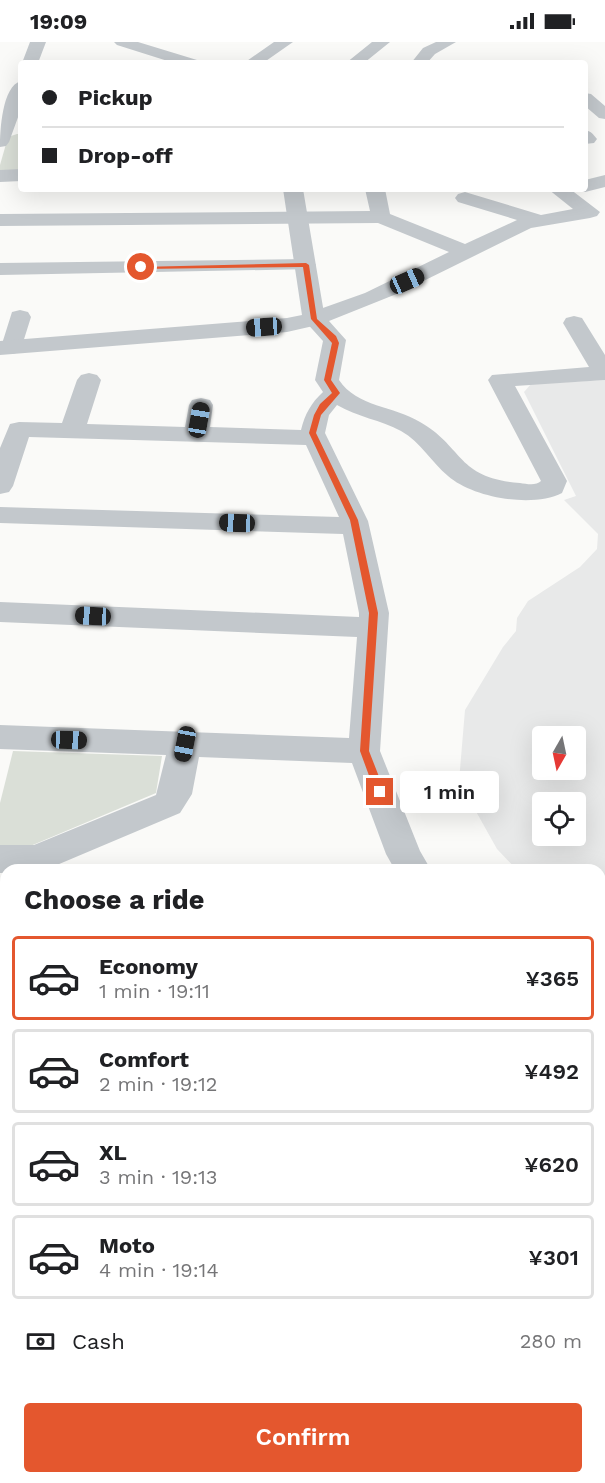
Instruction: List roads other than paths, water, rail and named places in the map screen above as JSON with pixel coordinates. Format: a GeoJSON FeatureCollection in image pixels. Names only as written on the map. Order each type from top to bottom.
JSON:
{"type":"FeatureCollection","features":[{"type":"Feature","properties":{"kind":"street"},"geometry":{"type":"LineString","coordinates":[[31,60],[38,42]]}},
{"type":"Feature","properties":{"kind":"street"},"geometry":{"type":"LineString","coordinates":[[257,60],[285,42]]}},
{"type":"Feature","properties":{"kind":"street"},"geometry":{"type":"LineString","coordinates":[[358,60],[382,42]]}},
{"type":"Feature","properties":{"kind":"street"},"geometry":{"type":"LineString","coordinates":[[422,59],[448,42]]}},
{"type":"Feature","properties":{"kind":"street"},"geometry":{"type":"LineString","coordinates":[[123,44],[180,60]]}},
{"type":"Feature","properties":{"kind":"street"},"geometry":{"type":"LineString","coordinates":[[422,59],[446,60]]}},
{"type":"Feature","properties":{"kind":"street"},"geometry":{"type":"LineString","coordinates":[[6,133],[18,95]]}},
{"type":"Feature","properties":{"kind":"street"},"geometry":{"type":"LineString","coordinates":[[588,101],[605,115]]}},
{"type":"Feature","properties":{"kind":"street"},"geometry":{"type":"LineString","coordinates":[[588,118],[605,115]]}},
{"type":"Feature","properties":{"kind":"street"},"geometry":{"type":"LineString","coordinates":[[0,176],[18,175]]}},
{"type":"Feature","properties":{"kind":"street"},"geometry":{"type":"LineString","coordinates":[[588,185],[605,181]]}},
{"type":"Feature","properties":{"kind":"street"},"geometry":{"type":"LineString","coordinates":[[294,192],[314,319],[335,340],[327,380],[336,393],[359,407],[396,419],[416,430],[434,444],[451,466],[464,476],[487,487],[539,492],[553,487],[554,481],[500,380],[604,373],[574,323]]}},
{"type":"Feature","properties":{"kind":"street"},"geometry":{"type":"LineString","coordinates":[[376,192],[381,217]]}},
{"type":"Feature","properties":{"kind":"street"},"geometry":{"type":"LineString","coordinates":[[567,192],[598,212]]}},
{"type":"Feature","properties":{"kind":"street"},"geometry":{"type":"LineString","coordinates":[[465,198],[541,221]]}},
{"type":"Feature","properties":{"kind":"street"},"geometry":{"type":"LineString","coordinates":[[20,317],[6,347],[287,325],[334,313],[425,273],[526,223],[598,212]]}},
{"type":"Feature","properties":{"kind":"street"},"geometry":{"type":"LineString","coordinates":[[0,220],[381,217],[466,251]]}},
{"type":"Feature","properties":{"kind":"street"},"geometry":{"type":"LineString","coordinates":[[0,269],[306,265]]}},
{"type":"Feature","properties":{"kind":"street"},"geometry":{"type":"LineString","coordinates":[[72,431],[89,380]]}},
{"type":"Feature","properties":{"kind":"street"},"geometry":{"type":"LineString","coordinates":[[336,393],[323,405],[317,415],[313,433],[355,526],[374,613],[364,751],[410,864]]}},
{"type":"Feature","properties":{"kind":"street"},"geometry":{"type":"LineString","coordinates":[[196,435],[201,405]]}},
{"type":"Feature","properties":{"kind":"street"},"geometry":{"type":"LineString","coordinates":[[0,486],[19,429],[315,438]]}},
{"type":"Feature","properties":{"kind":"street"},"geometry":{"type":"LineString","coordinates":[[0,515],[355,526]]}},
{"type":"Feature","properties":{"kind":"street"},"geometry":{"type":"LineString","coordinates":[[0,612],[372,628]]}},
{"type":"Feature","properties":{"kind":"street"},"geometry":{"type":"LineString","coordinates":[[0,737],[364,751]]}},
{"type":"Feature","properties":{"kind":"street"},"geometry":{"type":"LineString","coordinates":[[12,862],[36,859],[168,804],[175,794],[185,744]]}}]}
